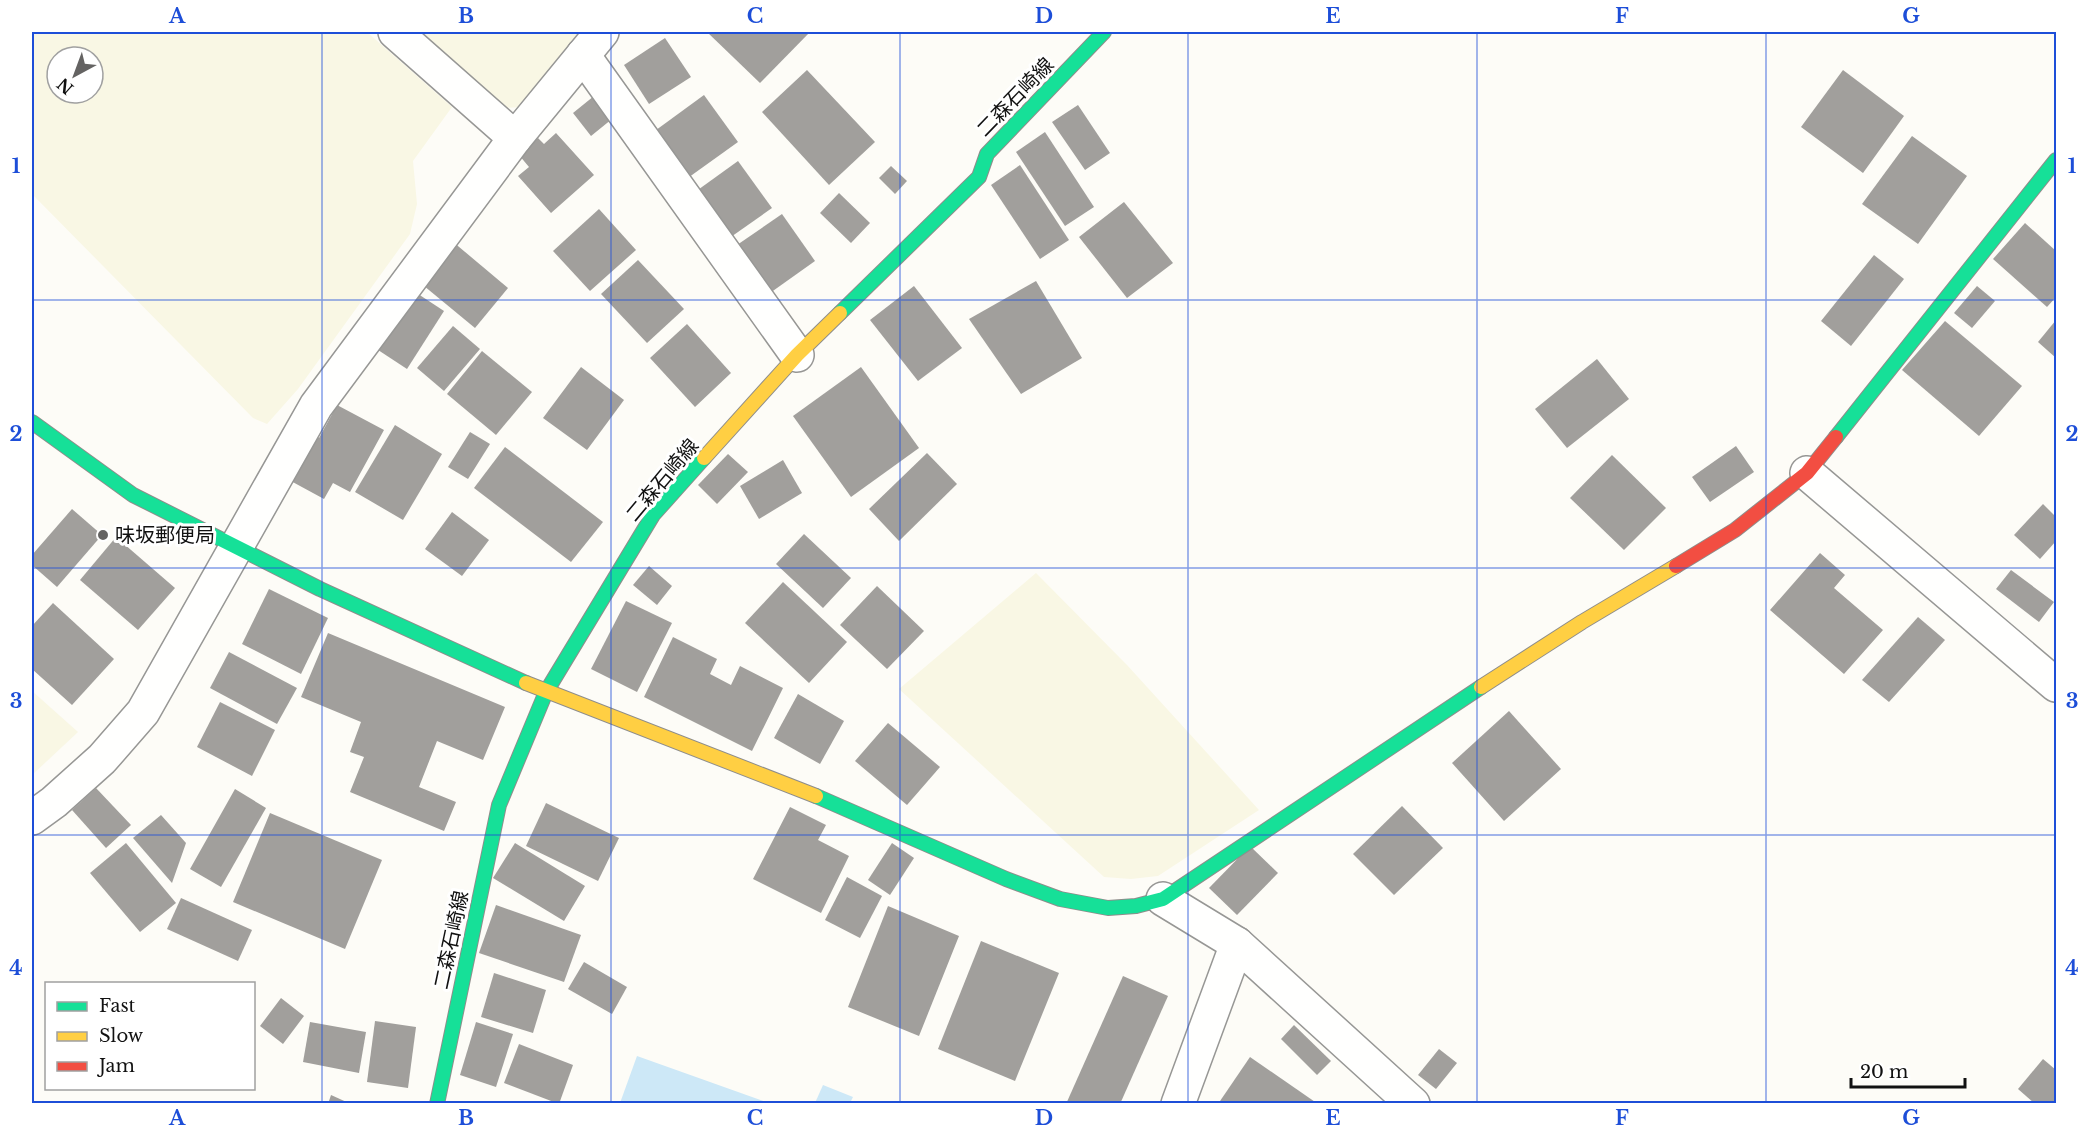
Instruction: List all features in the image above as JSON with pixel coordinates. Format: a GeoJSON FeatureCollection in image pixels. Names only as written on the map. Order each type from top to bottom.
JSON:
{"type":"FeatureCollection","features":[{"type":"Feature","properties":{"kind":"street"},"geometry":{"type":"LineString","coordinates":[[394,32],[515,138]]}},
{"type":"Feature","properties":{"kind":"street","name":"二森石崎線"},"geometry":{"type":"LineString","coordinates":[[437,1104],[499,805],[546,692],[653,514],[797,355],[979,177],[987,154],[1104,32]]}},
{"type":"Feature","properties":{"kind":"street"},"geometry":{"type":"LineString","coordinates":[[32,818],[54,802],[102,759],[142,712],[316,406],[515,138],[592,43],[797,355]]}},
{"type":"Feature","properties":{"kind":"street"},"geometry":{"type":"LineString","coordinates":[[32,422],[132,495],[234,548],[546,692],[824,799],[1006,879],[1060,899],[1108,908],[1136,906],[1163,899],[1462,699],[1582,622],[1735,531],[1807,473],[2056,160]]}},
{"type":"Feature","properties":{"kind":"street"},"geometry":{"type":"LineString","coordinates":[[1807,473],[2056,686]]}},
{"type":"Feature","properties":{"kind":"street"},"geometry":{"type":"LineString","coordinates":[[1163,899],[1237,944],[1413,1104]]}},
{"type":"Feature","properties":{"kind":"street"},"geometry":{"type":"LineString","coordinates":[[1178,1104],[1237,944]]}},
{"type":"Feature","properties":{"kind":"shaded area"},"geometry":{"type":"Polygon","coordinates":[[[32,32],[367,32],[452,107],[413,161],[417,204],[410,234],[298,389],[267,424],[253,418],[32,194],[32,32]]]}},
{"type":"Feature","properties":{"kind":"shaded area"},"geometry":{"type":"Polygon","coordinates":[[[413,32],[586,32],[524,107],[501,108],[413,32]]]}},
{"type":"Feature","properties":{"kind":"shaded area"},"geometry":{"type":"Polygon","coordinates":[[[1036,573],[1127,665],[1259,810],[1158,876],[1131,879],[1104,877],[899,689],[1036,573]]]}},
{"type":"Feature","properties":{"kind":"shaded area"},"geometry":{"type":"Polygon","coordinates":[[[32,691],[78,732],[32,775],[32,691]]]}},
{"type":"Feature","properties":{"kind":"water"},"geometry":{"type":"Polygon","coordinates":[[[637,1056],[769,1103],[620,1103],[637,1056]]]}},
{"type":"Feature","properties":{"kind":"water"},"geometry":{"type":"Polygon","coordinates":[[[823,1085],[853,1097],[850,1103],[815,1103],[823,1085]]]}},
{"type":"Feature","properties":{"kind":"building"},"geometry":{"type":"Polygon","coordinates":[[[707,32],[810,32],[760,83],[707,32]]]}},
{"type":"Feature","properties":{"kind":"building"},"geometry":{"type":"Polygon","coordinates":[[[665,38],[691,77],[649,104],[624,65],[665,38]]]}},
{"type":"Feature","properties":{"kind":"building"},"geometry":{"type":"Polygon","coordinates":[[[807,70],[875,142],[829,185],[762,112],[807,70]]]}},
{"type":"Feature","properties":{"kind":"building"},"geometry":{"type":"Polygon","coordinates":[[[1843,70],[1904,116],[1863,173],[1801,127],[1843,70]]]}},
{"type":"Feature","properties":{"kind":"building"},"geometry":{"type":"Polygon","coordinates":[[[704,95],[738,142],[685,180],[652,133],[704,95]]]}},
{"type":"Feature","properties":{"kind":"building"},"geometry":{"type":"Polygon","coordinates":[[[594,96],[612,119],[591,136],[573,113],[594,96]]]}},
{"type":"Feature","properties":{"kind":"building"},"geometry":{"type":"Polygon","coordinates":[[[1078,105],[1110,153],[1085,170],[1052,122],[1078,105]]]}},
{"type":"Feature","properties":{"kind":"building"},"geometry":{"type":"Polygon","coordinates":[[[1045,132],[1094,207],[1065,226],[1016,152],[1045,132]]]}},
{"type":"Feature","properties":{"kind":"building"},"geometry":{"type":"Polygon","coordinates":[[[556,133],[594,175],[551,213],[518,176],[529,167],[519,155],[538,138],[544,144],[556,133]]]}},
{"type":"Feature","properties":{"kind":"building"},"geometry":{"type":"Polygon","coordinates":[[[1912,136],[1967,176],[1918,244],[1862,204],[1912,136]]]}},
{"type":"Feature","properties":{"kind":"building"},"geometry":{"type":"Polygon","coordinates":[[[738,161],[772,208],[728,239],[695,192],[738,161]]]}},
{"type":"Feature","properties":{"kind":"building"},"geometry":{"type":"Polygon","coordinates":[[[1020,165],[1069,240],[1040,259],[991,185],[1020,165]]]}},
{"type":"Feature","properties":{"kind":"building"},"geometry":{"type":"Polygon","coordinates":[[[891,166],[907,181],[895,194],[879,178],[891,166]]]}},
{"type":"Feature","properties":{"kind":"building"},"geometry":{"type":"Polygon","coordinates":[[[839,193],[870,223],[851,243],[820,213],[839,193]]]}},
{"type":"Feature","properties":{"kind":"building"},"geometry":{"type":"Polygon","coordinates":[[[1124,202],[1173,263],[1127,298],[1079,237],[1124,202]]]}},
{"type":"Feature","properties":{"kind":"building"},"geometry":{"type":"Polygon","coordinates":[[[599,209],[636,250],[590,291],[553,251],[599,209]]]}},
{"type":"Feature","properties":{"kind":"building"},"geometry":{"type":"Polygon","coordinates":[[[782,214],[815,261],[770,293],[737,245],[782,214]]]}},
{"type":"Feature","properties":{"kind":"building"},"geometry":{"type":"Polygon","coordinates":[[[2025,223],[2056,251],[2056,297],[2047,307],[1993,259],[2025,223]]]}},
{"type":"Feature","properties":{"kind":"building"},"geometry":{"type":"Polygon","coordinates":[[[452,241],[508,288],[475,328],[418,281],[452,241]]]}},
{"type":"Feature","properties":{"kind":"building"},"geometry":{"type":"Polygon","coordinates":[[[1874,255],[1904,279],[1851,346],[1821,321],[1874,255]]]}},
{"type":"Feature","properties":{"kind":"building"},"geometry":{"type":"Polygon","coordinates":[[[638,260],[684,309],[647,343],[601,294],[638,260]]]}},
{"type":"Feature","properties":{"kind":"building"},"geometry":{"type":"Polygon","coordinates":[[[1036,281],[1082,358],[1021,394],[969,319],[1036,281]]]}},
{"type":"Feature","properties":{"kind":"building"},"geometry":{"type":"Polygon","coordinates":[[[914,286],[962,348],[918,381],[870,320],[914,286]]]}},
{"type":"Feature","properties":{"kind":"building"},"geometry":{"type":"Polygon","coordinates":[[[1977,286],[1995,301],[1972,328],[1954,313],[1977,286]]]}},
{"type":"Feature","properties":{"kind":"building"},"geometry":{"type":"Polygon","coordinates":[[[409,288],[444,311],[407,369],[372,346],[409,288]]]}},
{"type":"Feature","properties":{"kind":"building"},"geometry":{"type":"Polygon","coordinates":[[[2056,320],[2056,358],[2038,342],[2056,320]]]}},
{"type":"Feature","properties":{"kind":"building"},"geometry":{"type":"Polygon","coordinates":[[[1945,321],[2022,386],[1979,436],[1902,370],[1945,321]]]}},
{"type":"Feature","properties":{"kind":"building"},"geometry":{"type":"Polygon","coordinates":[[[687,324],[731,373],[695,407],[650,358],[687,324]]]}},
{"type":"Feature","properties":{"kind":"building"},"geometry":{"type":"Polygon","coordinates":[[[453,326],[480,349],[444,391],[417,368],[453,326]]]}},
{"type":"Feature","properties":{"kind":"building"},"geometry":{"type":"Polygon","coordinates":[[[482,351],[532,392],[496,435],[447,394],[482,351]]]}},
{"type":"Feature","properties":{"kind":"building"},"geometry":{"type":"Polygon","coordinates":[[[1597,359],[1629,399],[1567,448],[1535,409],[1597,359]]]}},
{"type":"Feature","properties":{"kind":"building"},"geometry":{"type":"Polygon","coordinates":[[[581,367],[624,400],[587,450],[543,418],[581,367]]]}},
{"type":"Feature","properties":{"kind":"building"},"geometry":{"type":"Polygon","coordinates":[[[861,367],[919,448],[851,497],[793,416],[861,367]]]}},
{"type":"Feature","properties":{"kind":"building"},"geometry":{"type":"Polygon","coordinates":[[[337,405],[384,430],[350,492],[333,483],[324,499],[289,480],[313,435],[319,438],[337,405]]]}},
{"type":"Feature","properties":{"kind":"building"},"geometry":{"type":"Polygon","coordinates":[[[395,425],[442,454],[403,520],[355,492],[395,425]]]}},
{"type":"Feature","properties":{"kind":"building"},"geometry":{"type":"Polygon","coordinates":[[[470,432],[490,444],[468,479],[448,467],[470,432]]]}},
{"type":"Feature","properties":{"kind":"building"},"geometry":{"type":"Polygon","coordinates":[[[1736,446],[1754,472],[1710,502],[1692,477],[1736,446]]]}},
{"type":"Feature","properties":{"kind":"building"},"geometry":{"type":"Polygon","coordinates":[[[505,447],[603,522],[571,562],[474,488],[505,447]]]}},
{"type":"Feature","properties":{"kind":"building"},"geometry":{"type":"Polygon","coordinates":[[[927,453],[957,484],[899,541],[869,509],[927,453]]]}},
{"type":"Feature","properties":{"kind":"building"},"geometry":{"type":"Polygon","coordinates":[[[728,454],[748,472],[717,504],[698,485],[728,454]]]}},
{"type":"Feature","properties":{"kind":"building"},"geometry":{"type":"Polygon","coordinates":[[[1612,455],[1666,508],[1624,550],[1570,498],[1612,455]]]}},
{"type":"Feature","properties":{"kind":"building"},"geometry":{"type":"Polygon","coordinates":[[[783,460],[802,493],[759,519],[740,486],[783,460]]]}},
{"type":"Feature","properties":{"kind":"building"},"geometry":{"type":"Polygon","coordinates":[[[2043,504],[2056,517],[2056,541],[2040,559],[2014,535],[2043,504]]]}},
{"type":"Feature","properties":{"kind":"building"},"geometry":{"type":"Polygon","coordinates":[[[72,509],[102,535],[57,587],[32,565],[32,555],[72,509]]]}},
{"type":"Feature","properties":{"kind":"building"},"geometry":{"type":"Polygon","coordinates":[[[452,512],[489,540],[462,576],[425,549],[452,512]]]}},
{"type":"Feature","properties":{"kind":"building"},"geometry":{"type":"Polygon","coordinates":[[[804,534],[851,578],[823,608],[776,564],[804,534]]]}},
{"type":"Feature","properties":{"kind":"building"},"geometry":{"type":"Polygon","coordinates":[[[116,537],[175,588],[138,630],[80,580],[116,537]]]}},
{"type":"Feature","properties":{"kind":"building"},"geometry":{"type":"Polygon","coordinates":[[[1820,553],[1845,575],[1834,588],[1883,630],[1844,674],[1770,610],[1820,553]]]}},
{"type":"Feature","properties":{"kind":"building"},"geometry":{"type":"Polygon","coordinates":[[[649,566],[672,586],[657,605],[633,585],[649,566]]]}},
{"type":"Feature","properties":{"kind":"building"},"geometry":{"type":"Polygon","coordinates":[[[2011,570],[2054,602],[2039,622],[1996,589],[2011,570]]]}},
{"type":"Feature","properties":{"kind":"building"},"geometry":{"type":"Polygon","coordinates":[[[783,582],[847,642],[809,683],[745,623],[783,582]]]}},
{"type":"Feature","properties":{"kind":"building"},"geometry":{"type":"Polygon","coordinates":[[[877,586],[924,631],[887,669],[840,625],[877,586]]]}},
{"type":"Feature","properties":{"kind":"building"},"geometry":{"type":"Polygon","coordinates":[[[269,589],[328,618],[301,674],[242,644],[269,589]]]}},
{"type":"Feature","properties":{"kind":"building"},"geometry":{"type":"Polygon","coordinates":[[[626,601],[672,623],[637,692],[591,669],[626,601]]]}},
{"type":"Feature","properties":{"kind":"building"},"geometry":{"type":"Polygon","coordinates":[[[53,603],[114,659],[72,705],[32,669],[32,626],[53,603]]]}},
{"type":"Feature","properties":{"kind":"building"},"geometry":{"type":"Polygon","coordinates":[[[1918,617],[1945,640],[1889,702],[1862,680],[1918,617]]]}},
{"type":"Feature","properties":{"kind":"building"},"geometry":{"type":"Polygon","coordinates":[[[328,633],[505,707],[483,760],[437,741],[419,787],[456,802],[444,831],[350,792],[364,757],[350,752],[361,722],[301,697],[328,633]]]}},
{"type":"Feature","properties":{"kind":"building"},"geometry":{"type":"Polygon","coordinates":[[[673,637],[717,659],[710,674],[731,685],[740,666],[783,688],[752,751],[644,697],[673,637]]]}},
{"type":"Feature","properties":{"kind":"building"},"geometry":{"type":"Polygon","coordinates":[[[229,652],[297,688],[277,724],[210,688],[229,652]]]}},
{"type":"Feature","properties":{"kind":"building"},"geometry":{"type":"Polygon","coordinates":[[[798,694],[844,721],[820,764],[774,738],[798,694]]]}},
{"type":"Feature","properties":{"kind":"building"},"geometry":{"type":"Polygon","coordinates":[[[220,702],[275,730],[252,776],[197,747],[220,702]]]}},
{"type":"Feature","properties":{"kind":"building"},"geometry":{"type":"Polygon","coordinates":[[[1509,711],[1561,769],[1504,821],[1452,763],[1509,711]]]}},
{"type":"Feature","properties":{"kind":"building"},"geometry":{"type":"Polygon","coordinates":[[[888,723],[940,767],[907,805],[855,761],[888,723]]]}},
{"type":"Feature","properties":{"kind":"building"},"geometry":{"type":"Polygon","coordinates":[[[96,788],[131,825],[106,848],[72,810],[96,788]]]}},
{"type":"Feature","properties":{"kind":"building"},"geometry":{"type":"Polygon","coordinates":[[[235,789],[266,808],[221,887],[190,869],[235,789]]]}},
{"type":"Feature","properties":{"kind":"building"},"geometry":{"type":"Polygon","coordinates":[[[546,803],[619,838],[598,881],[526,846],[546,803]]]}},
{"type":"Feature","properties":{"kind":"building"},"geometry":{"type":"Polygon","coordinates":[[[1402,806],[1443,848],[1394,895],[1353,854],[1402,806]]]}},
{"type":"Feature","properties":{"kind":"building"},"geometry":{"type":"Polygon","coordinates":[[[790,807],[826,825],[818,840],[849,856],[821,913],[753,879],[790,807]]]}},
{"type":"Feature","properties":{"kind":"building"},"geometry":{"type":"Polygon","coordinates":[[[270,813],[382,860],[345,949],[233,902],[270,813]]]}},
{"type":"Feature","properties":{"kind":"building"},"geometry":{"type":"Polygon","coordinates":[[[161,815],[186,843],[172,883],[133,838],[161,815]]]}},
{"type":"Feature","properties":{"kind":"building"},"geometry":{"type":"Polygon","coordinates":[[[126,843],[176,903],[140,932],[90,873],[126,843]]]}},
{"type":"Feature","properties":{"kind":"building"},"geometry":{"type":"Polygon","coordinates":[[[515,843],[585,886],[564,921],[493,878],[515,843]]]}},
{"type":"Feature","properties":{"kind":"building"},"geometry":{"type":"Polygon","coordinates":[[[892,843],[914,858],[890,895],[868,880],[892,843]]]}},
{"type":"Feature","properties":{"kind":"building"},"geometry":{"type":"Polygon","coordinates":[[[1250,846],[1278,873],[1237,915],[1209,888],[1250,846]]]}},
{"type":"Feature","properties":{"kind":"building"},"geometry":{"type":"Polygon","coordinates":[[[847,877],[882,896],[860,938],[825,920],[847,877]]]}},
{"type":"Feature","properties":{"kind":"building"},"geometry":{"type":"Polygon","coordinates":[[[181,898],[252,930],[238,961],[167,929],[181,898]]]}},
{"type":"Feature","properties":{"kind":"building"},"geometry":{"type":"Polygon","coordinates":[[[496,905],[581,935],[564,982],[479,953],[496,905]]]}},
{"type":"Feature","properties":{"kind":"building"},"geometry":{"type":"Polygon","coordinates":[[[888,906],[959,936],[919,1036],[848,1007],[888,906]]]}},
{"type":"Feature","properties":{"kind":"building"},"geometry":{"type":"Polygon","coordinates":[[[981,941],[1059,973],[1015,1081],[938,1049],[981,941]]]}},
{"type":"Feature","properties":{"kind":"building"},"geometry":{"type":"Polygon","coordinates":[[[584,962],[627,987],[612,1014],[568,989],[584,962]]]}},
{"type":"Feature","properties":{"kind":"building"},"geometry":{"type":"Polygon","coordinates":[[[494,973],[546,990],[533,1033],[481,1017],[494,973]]]}},
{"type":"Feature","properties":{"kind":"building"},"geometry":{"type":"Polygon","coordinates":[[[1123,976],[1168,996],[1120,1104],[1066,1104],[1123,976]]]}},
{"type":"Feature","properties":{"kind":"building"},"geometry":{"type":"Polygon","coordinates":[[[281,998],[304,1016],[283,1044],[260,1026],[281,998]]]}},
{"type":"Feature","properties":{"kind":"building"},"geometry":{"type":"Polygon","coordinates":[[[375,1021],[416,1027],[408,1088],[367,1082],[375,1021]]]}},
{"type":"Feature","properties":{"kind":"building"},"geometry":{"type":"Polygon","coordinates":[[[310,1022],[366,1032],[359,1073],[303,1062],[310,1022]]]}},
{"type":"Feature","properties":{"kind":"building"},"geometry":{"type":"Polygon","coordinates":[[[476,1022],[513,1034],[496,1087],[460,1075],[476,1022]]]}},
{"type":"Feature","properties":{"kind":"building"},"geometry":{"type":"Polygon","coordinates":[[[1294,1025],[1331,1061],[1317,1075],[1281,1039],[1294,1025]]]}},
{"type":"Feature","properties":{"kind":"building"},"geometry":{"type":"Polygon","coordinates":[[[519,1044],[573,1065],[559,1104],[504,1083],[519,1044]]]}},
{"type":"Feature","properties":{"kind":"building"},"geometry":{"type":"Polygon","coordinates":[[[1439,1049],[1457,1063],[1436,1089],[1418,1075],[1439,1049]]]}},
{"type":"Feature","properties":{"kind":"building"},"geometry":{"type":"Polygon","coordinates":[[[1250,1057],[1318,1104],[1218,1104],[1250,1057]]]}},
{"type":"Feature","properties":{"kind":"building"},"geometry":{"type":"Polygon","coordinates":[[[2043,1059],[2056,1070],[2056,1100],[2053,1104],[2035,1104],[2018,1089],[2043,1059]]]}},
{"type":"Feature","properties":{"kind":"building"},"geometry":{"type":"Polygon","coordinates":[[[331,1095],[351,1104],[328,1104],[331,1095]]]}},
{"type":"Feature","properties":{"kind":"traffic: fast"},"geometry":{"type":"LineString","coordinates":[[840,313],[979,177],[987,154],[1104,32]]}},
{"type":"Feature","properties":{"kind":"traffic: fast"},"geometry":{"type":"LineString","coordinates":[[1836,437],[2056,160]]}},
{"type":"Feature","properties":{"kind":"traffic: fast"},"geometry":{"type":"LineString","coordinates":[[32,422],[133,495],[320,589],[526,683]]}},
{"type":"Feature","properties":{"kind":"traffic: fast"},"geometry":{"type":"LineString","coordinates":[[437,1104],[499,805],[546,692],[653,515],[704,458]]}},
{"type":"Feature","properties":{"kind":"traffic: fast"},"geometry":{"type":"LineString","coordinates":[[816,796],[1006,879],[1060,899],[1108,908],[1136,906],[1163,899],[1481,687]]}},
{"type":"Feature","properties":{"kind":"traffic: slow"},"geometry":{"type":"LineString","coordinates":[[704,458],[797,355],[840,313]]}},
{"type":"Feature","properties":{"kind":"traffic: slow"},"geometry":{"type":"LineString","coordinates":[[1481,687],[1582,622],[1676,566]]}},
{"type":"Feature","properties":{"kind":"traffic: slow"},"geometry":{"type":"LineString","coordinates":[[526,683],[816,796]]}},
{"type":"Feature","properties":{"kind":"traffic: jam"},"geometry":{"type":"LineString","coordinates":[[1676,566],[1735,530],[1807,473],[1836,437]]}},
{"type":"Feature","properties":{"kind":"place","name":"味坂郵便局"},"geometry":{"type":"Point","coordinates":[103,535]}}]}
